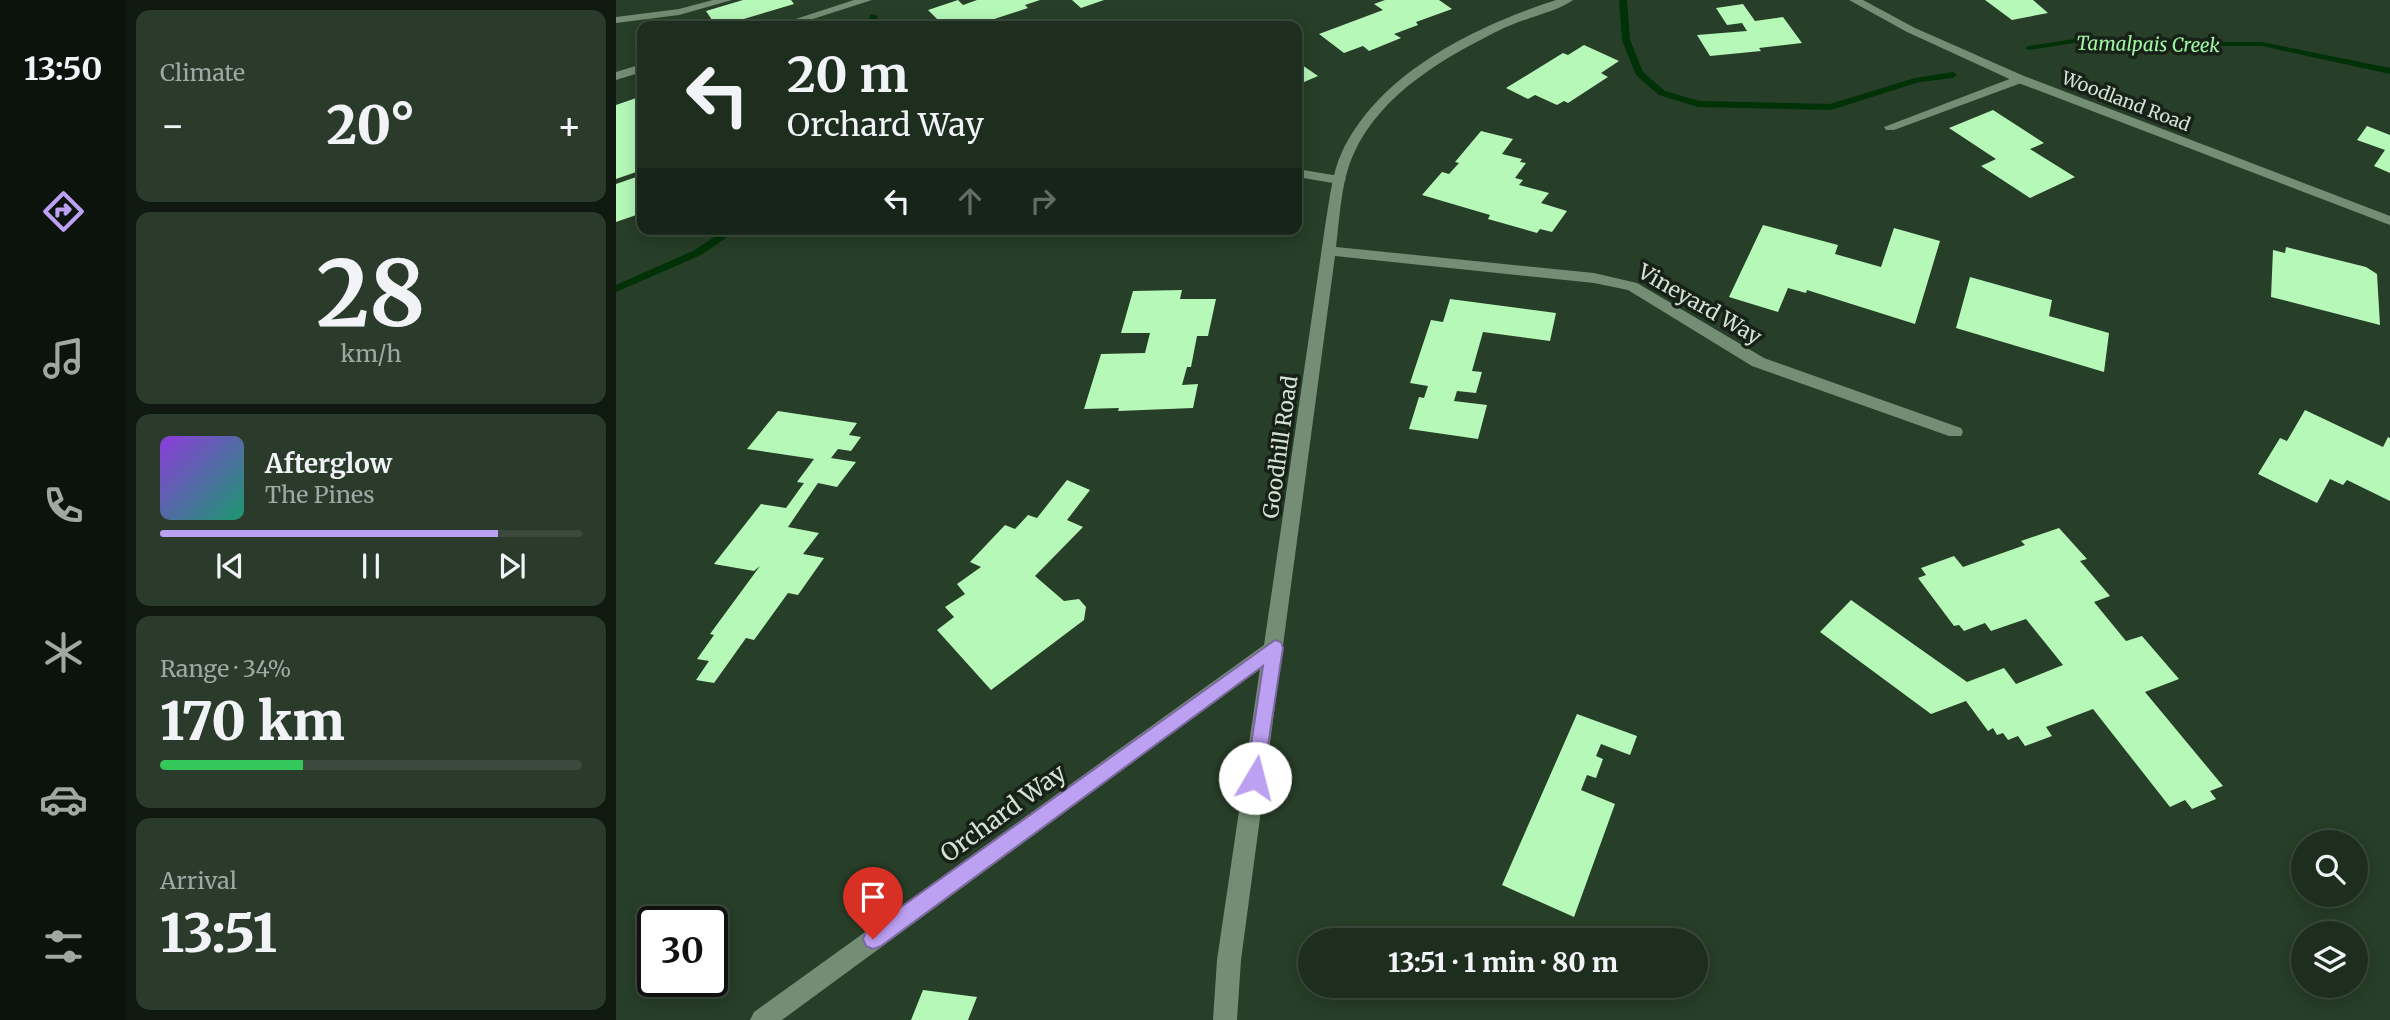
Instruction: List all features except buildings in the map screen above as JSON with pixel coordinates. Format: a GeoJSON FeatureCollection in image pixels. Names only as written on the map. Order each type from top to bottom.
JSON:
{"type":"FeatureCollection","features":[{"type":"Feature","properties":{"kind":"street"},"geometry":{"type":"LineString","coordinates":[[616,19],[679,12],[726,0]]}},
{"type":"Feature","properties":{"kind":"street"},"geometry":{"type":"LineString","coordinates":[[797,21],[866,0]]}},
{"type":"Feature","properties":{"kind":"street","name":"Goodhill Road"},"geometry":{"type":"LineString","coordinates":[[1225,1020],[1229,960],[1339,180],[1349,151],[1363,125],[1407,81],[1492,29],[1522,15],[1567,0]]}},
{"type":"Feature","properties":{"kind":"street","name":"Woodland Road"},"geometry":{"type":"LineString","coordinates":[[1855,0],[1911,30],[2020,79],[2390,221]]}},
{"type":"Feature","properties":{"kind":"street"},"geometry":{"type":"LineString","coordinates":[[616,76],[637,70]]}},
{"type":"Feature","properties":{"kind":"street"},"geometry":{"type":"LineString","coordinates":[[1890,127],[2020,79]]}},
{"type":"Feature","properties":{"kind":"street"},"geometry":{"type":"LineString","coordinates":[[1302,174],[1339,180]]}},
{"type":"Feature","properties":{"kind":"street","name":"Vineyard Way"},"geometry":{"type":"LineString","coordinates":[[1330,251],[1594,278],[1632,285],[1758,362],[1955,432]]}},
{"type":"Feature","properties":{"kind":"street","name":"Orchard Way"},"geometry":{"type":"LineString","coordinates":[[762,1020],[1275,648]]}},
{"type":"Feature","properties":{"kind":"waterway","name":"Tamalpais Creek"},"geometry":{"type":"LineString","coordinates":[[1623,0],[1626,40],[1639,73],[1662,93],[1698,104],[1831,107],[1918,80],[1953,75]]}},
{"type":"Feature","properties":{"kind":"waterway"},"geometry":{"type":"LineString","coordinates":[[872,21],[874,16]]}},
{"type":"Feature","properties":{"kind":"waterway","name":"Tamalpais Creek"},"geometry":{"type":"LineString","coordinates":[[2029,48],[2081,40],[2166,48],[2205,44],[2262,44],[2390,71]]}},
{"type":"Feature","properties":{"kind":"waterway"},"geometry":{"type":"LineString","coordinates":[[616,289],[697,253],[725,235]]}},
{"type":"Feature","properties":{"kind":"route"},"geometry":{"type":"LineString","coordinates":[[873,939],[1275,648],[1255,778]]}}]}
